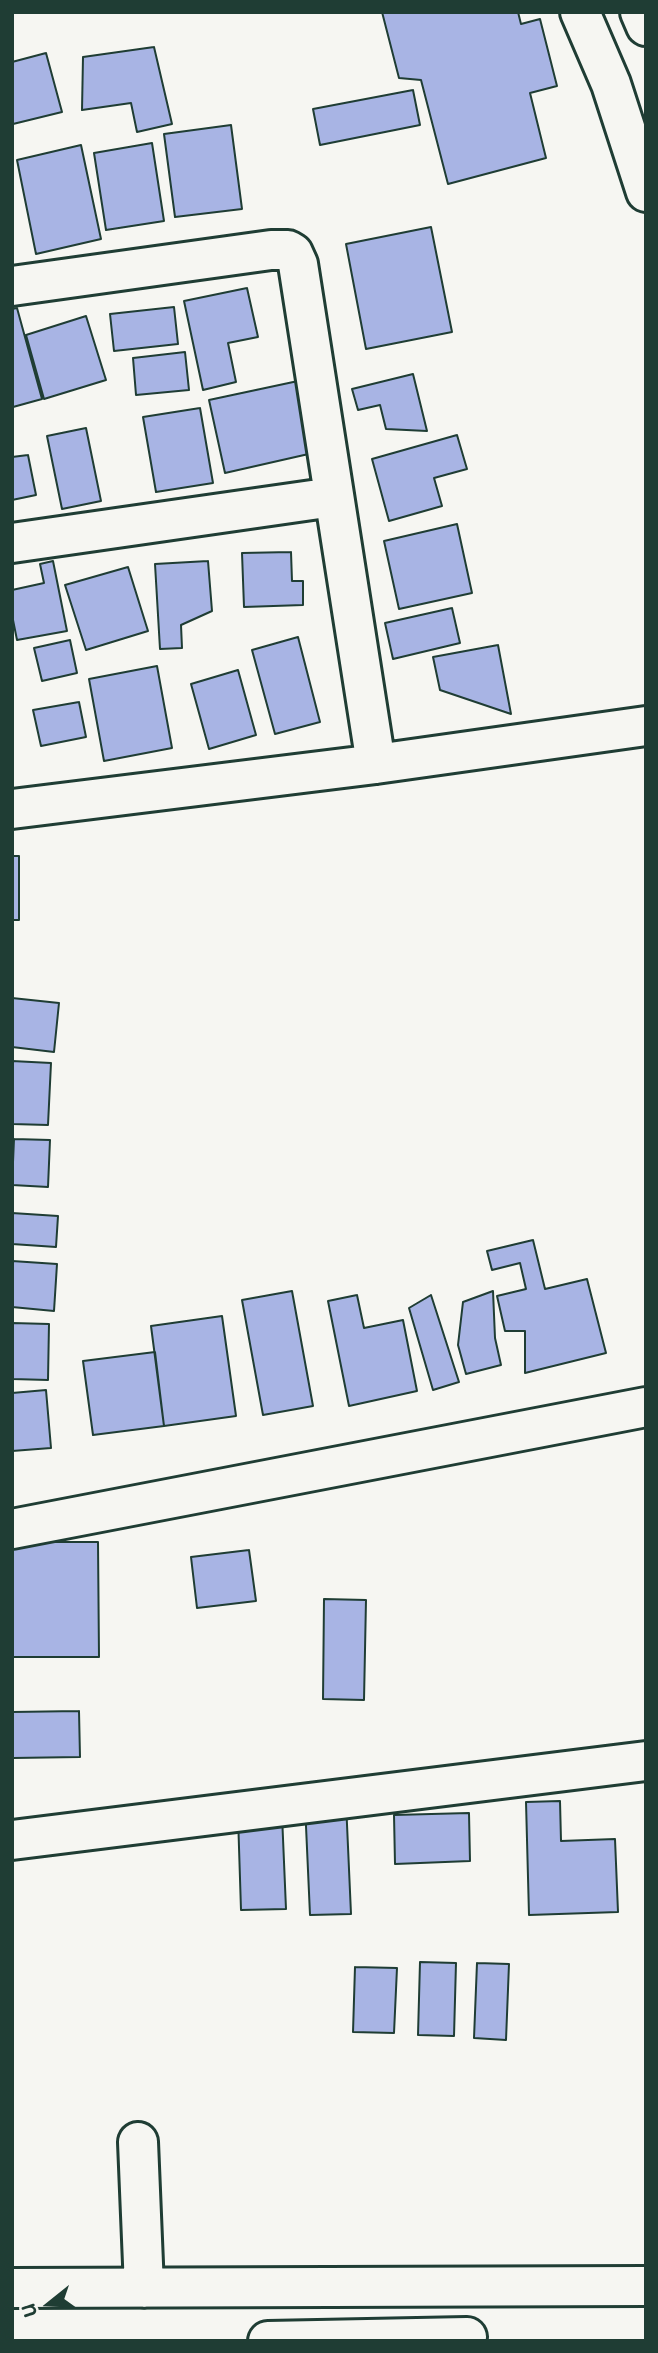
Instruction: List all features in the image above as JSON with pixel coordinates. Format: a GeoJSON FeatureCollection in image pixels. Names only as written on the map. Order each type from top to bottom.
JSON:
{"type":"FeatureCollection","features":[{"type":"Feature","properties":{"kind":"street"},"geometry":{"type":"LineString","coordinates":[[580,12],[611,84],[646,192]]}},
{"type":"Feature","properties":{"kind":"street"},"geometry":{"type":"LineString","coordinates":[[640,12],[646,26]]}},
{"type":"Feature","properties":{"kind":"street"},"geometry":{"type":"LineString","coordinates":[[12,286],[271,250],[288,250],[293,253],[298,264],[376,764]]}},
{"type":"Feature","properties":{"kind":"street"},"geometry":{"type":"LineString","coordinates":[[12,543],[333,497]]}},
{"type":"Feature","properties":{"kind":"street"},"geometry":{"type":"LineString","coordinates":[[12,809],[376,764],[646,726]]}},
{"type":"Feature","properties":{"kind":"street"},"geometry":{"type":"LineString","coordinates":[[12,1530],[646,1407]]}},
{"type":"Feature","properties":{"kind":"street"},"geometry":{"type":"LineString","coordinates":[[12,1840],[646,1761]]}},
{"type":"Feature","properties":{"kind":"street"},"geometry":{"type":"LineString","coordinates":[[138,2143],[144,2288]]}},
{"type":"Feature","properties":{"kind":"street"},"geometry":{"type":"LineString","coordinates":[[12,2288],[646,2286]]}},
{"type":"Feature","properties":{"kind":"street"},"geometry":{"type":"LineString","coordinates":[[268,2341],[467,2337]]}},
{"type":"Feature","properties":{"kind":"building"},"geometry":{"type":"Polygon","coordinates":[[[382,12],[518,12],[521,24],[540,19],[557,86],[530,93],[546,158],[448,184],[421,80],[399,78],[382,12]]]}},
{"type":"Feature","properties":{"kind":"building"},"geometry":{"type":"Polygon","coordinates":[[[154,47],[172,124],[137,132],[131,103],[82,110],[83,57],[154,47]]]}},
{"type":"Feature","properties":{"kind":"building"},"geometry":{"type":"Polygon","coordinates":[[[46,53],[62,112],[13,124],[12,62],[46,53]]]}},
{"type":"Feature","properties":{"kind":"building"},"geometry":{"type":"Polygon","coordinates":[[[413,90],[420,125],[320,145],[313,109],[413,90]]]}},
{"type":"Feature","properties":{"kind":"building"},"geometry":{"type":"Polygon","coordinates":[[[231,125],[242,209],[175,217],[164,134],[231,125]]]}},
{"type":"Feature","properties":{"kind":"building"},"geometry":{"type":"Polygon","coordinates":[[[152,143],[164,221],[106,230],[94,153],[152,143]]]}},
{"type":"Feature","properties":{"kind":"building"},"geometry":{"type":"Polygon","coordinates":[[[81,145],[101,239],[36,254],[17,160],[81,145]]]}},
{"type":"Feature","properties":{"kind":"building"},"geometry":{"type":"Polygon","coordinates":[[[431,227],[452,332],[366,349],[346,244],[431,227]]]}},
{"type":"Feature","properties":{"kind":"building"},"geometry":{"type":"Polygon","coordinates":[[[247,288],[258,337],[228,343],[236,382],[203,390],[184,301],[247,288]]]}},
{"type":"Feature","properties":{"kind":"building"},"geometry":{"type":"Polygon","coordinates":[[[174,307],[178,344],[114,351],[110,314],[174,307]]]}},
{"type":"Feature","properties":{"kind":"building"},"geometry":{"type":"Polygon","coordinates":[[[17,308],[42,399],[13,407],[12,309],[17,308]]]}},
{"type":"Feature","properties":{"kind":"building"},"geometry":{"type":"Polygon","coordinates":[[[86,316],[106,380],[44,399],[26,335],[86,316]]]}},
{"type":"Feature","properties":{"kind":"building"},"geometry":{"type":"Polygon","coordinates":[[[185,352],[189,390],[136,395],[133,358],[185,352]]]}},
{"type":"Feature","properties":{"kind":"building"},"geometry":{"type":"Polygon","coordinates":[[[413,374],[427,431],[386,429],[380,405],[358,410],[352,389],[413,374]]]}},
{"type":"Feature","properties":{"kind":"building"},"geometry":{"type":"Polygon","coordinates":[[[298,381],[313,453],[225,473],[209,400],[298,381]]]}},
{"type":"Feature","properties":{"kind":"building"},"geometry":{"type":"Polygon","coordinates":[[[200,408],[213,483],[156,492],[143,417],[200,408]]]}},
{"type":"Feature","properties":{"kind":"building"},"geometry":{"type":"Polygon","coordinates":[[[86,428],[101,501],[62,509],[47,436],[86,428]]]}},
{"type":"Feature","properties":{"kind":"building"},"geometry":{"type":"Polygon","coordinates":[[[457,435],[467,469],[434,478],[442,506],[389,521],[372,459],[457,435]]]}},
{"type":"Feature","properties":{"kind":"building"},"geometry":{"type":"Polygon","coordinates":[[[28,455],[36,495],[12,500],[12,457],[28,455]]]}},
{"type":"Feature","properties":{"kind":"building"},"geometry":{"type":"Polygon","coordinates":[[[457,524],[472,593],[399,609],[384,541],[457,524]]]}},
{"type":"Feature","properties":{"kind":"building"},"geometry":{"type":"Polygon","coordinates":[[[291,552],[292,581],[303,581],[303,605],[244,607],[242,553],[291,552]]]}},
{"type":"Feature","properties":{"kind":"building"},"geometry":{"type":"Polygon","coordinates":[[[53,561],[67,631],[17,640],[12,615],[12,590],[44,583],[40,564],[53,561]]]}},
{"type":"Feature","properties":{"kind":"building"},"geometry":{"type":"Polygon","coordinates":[[[208,561],[212,611],[181,625],[182,648],[160,649],[155,564],[208,561]]]}},
{"type":"Feature","properties":{"kind":"building"},"geometry":{"type":"Polygon","coordinates":[[[128,567],[148,631],[86,650],[65,585],[128,567]]]}},
{"type":"Feature","properties":{"kind":"building"},"geometry":{"type":"Polygon","coordinates":[[[452,608],[460,643],[393,659],[385,623],[452,608]]]}},
{"type":"Feature","properties":{"kind":"building"},"geometry":{"type":"Polygon","coordinates":[[[298,637],[320,722],[275,734],[252,650],[298,637]]]}},
{"type":"Feature","properties":{"kind":"building"},"geometry":{"type":"Polygon","coordinates":[[[70,640],[77,673],[42,681],[34,648],[70,640]]]}},
{"type":"Feature","properties":{"kind":"building"},"geometry":{"type":"Polygon","coordinates":[[[498,645],[511,714],[440,690],[433,657],[498,645]]]}},
{"type":"Feature","properties":{"kind":"building"},"geometry":{"type":"Polygon","coordinates":[[[157,666],[172,748],[104,761],[89,679],[157,666]]]}},
{"type":"Feature","properties":{"kind":"building"},"geometry":{"type":"Polygon","coordinates":[[[238,670],[256,735],[209,749],[191,684],[238,670]]]}},
{"type":"Feature","properties":{"kind":"building"},"geometry":{"type":"Polygon","coordinates":[[[79,702],[86,737],[41,746],[33,710],[79,702]]]}},
{"type":"Feature","properties":{"kind":"building"},"geometry":{"type":"Polygon","coordinates":[[[12,856],[19,856],[19,920],[12,920],[12,856]]]}},
{"type":"Feature","properties":{"kind":"building"},"geometry":{"type":"Polygon","coordinates":[[[12,998],[59,1003],[54,1052],[12,1047],[12,998]]]}},
{"type":"Feature","properties":{"kind":"building"},"geometry":{"type":"Polygon","coordinates":[[[12,1061],[51,1063],[48,1125],[12,1124],[12,1061]]]}},
{"type":"Feature","properties":{"kind":"building"},"geometry":{"type":"Polygon","coordinates":[[[14,1139],[50,1140],[48,1187],[12,1185],[14,1139]]]}},
{"type":"Feature","properties":{"kind":"building"},"geometry":{"type":"Polygon","coordinates":[[[12,1213],[58,1216],[56,1247],[12,1244],[12,1213]]]}},
{"type":"Feature","properties":{"kind":"building"},"geometry":{"type":"Polygon","coordinates":[[[533,1240],[545,1289],[587,1279],[606,1353],[525,1373],[525,1331],[505,1331],[497,1296],[526,1289],[520,1263],[492,1270],[487,1251],[533,1240]]]}},
{"type":"Feature","properties":{"kind":"building"},"geometry":{"type":"Polygon","coordinates":[[[12,1261],[57,1264],[54,1311],[12,1307],[12,1261]]]}},
{"type":"Feature","properties":{"kind":"building"},"geometry":{"type":"Polygon","coordinates":[[[292,1291],[313,1406],[263,1415],[242,1300],[292,1291]]]}},
{"type":"Feature","properties":{"kind":"building"},"geometry":{"type":"Polygon","coordinates":[[[493,1291],[495,1338],[501,1365],[466,1374],[458,1345],[463,1302],[493,1291]]]}},
{"type":"Feature","properties":{"kind":"building"},"geometry":{"type":"Polygon","coordinates":[[[357,1295],[364,1328],[403,1320],[417,1391],[349,1406],[328,1301],[357,1295]]]}},
{"type":"Feature","properties":{"kind":"building"},"geometry":{"type":"Polygon","coordinates":[[[431,1295],[459,1382],[433,1390],[409,1308],[431,1295]]]}},
{"type":"Feature","properties":{"kind":"building"},"geometry":{"type":"Polygon","coordinates":[[[222,1316],[236,1416],[164,1426],[151,1326],[222,1316]]]}},
{"type":"Feature","properties":{"kind":"building"},"geometry":{"type":"Polygon","coordinates":[[[12,1323],[49,1324],[48,1380],[12,1379],[12,1323]]]}},
{"type":"Feature","properties":{"kind":"building"},"geometry":{"type":"Polygon","coordinates":[[[155,1352],[164,1426],[93,1435],[83,1361],[155,1352]]]}},
{"type":"Feature","properties":{"kind":"building"},"geometry":{"type":"Polygon","coordinates":[[[46,1390],[51,1448],[12,1451],[12,1393],[46,1390]]]}},
{"type":"Feature","properties":{"kind":"building"},"geometry":{"type":"Polygon","coordinates":[[[12,1542],[98,1542],[99,1657],[12,1657],[12,1542]]]}},
{"type":"Feature","properties":{"kind":"building"},"geometry":{"type":"Polygon","coordinates":[[[249,1550],[256,1601],[197,1608],[191,1557],[249,1550]]]}},
{"type":"Feature","properties":{"kind":"building"},"geometry":{"type":"Polygon","coordinates":[[[324,1599],[366,1600],[364,1700],[323,1699],[324,1599]]]}},
{"type":"Feature","properties":{"kind":"building"},"geometry":{"type":"Polygon","coordinates":[[[79,1711],[80,1757],[13,1758],[12,1712],[79,1711]]]}},
{"type":"Feature","properties":{"kind":"building"},"geometry":{"type":"Polygon","coordinates":[[[560,1801],[561,1841],[615,1839],[618,1912],[529,1915],[526,1802],[560,1801]]]}},
{"type":"Feature","properties":{"kind":"building"},"geometry":{"type":"Polygon","coordinates":[[[346,1802],[351,1914],[310,1915],[305,1804],[346,1802]]]}},
{"type":"Feature","properties":{"kind":"building"},"geometry":{"type":"Polygon","coordinates":[[[469,1813],[470,1861],[395,1864],[394,1815],[469,1813]]]}},
{"type":"Feature","properties":{"kind":"building"},"geometry":{"type":"Polygon","coordinates":[[[282,1815],[286,1909],[241,1910],[238,1816],[282,1815]]]}},
{"type":"Feature","properties":{"kind":"building"},"geometry":{"type":"Polygon","coordinates":[[[420,1962],[456,1963],[454,2036],[418,2035],[420,1962]]]}},
{"type":"Feature","properties":{"kind":"building"},"geometry":{"type":"Polygon","coordinates":[[[477,1963],[509,1964],[506,2040],[474,2038],[477,1963]]]}},
{"type":"Feature","properties":{"kind":"building"},"geometry":{"type":"Polygon","coordinates":[[[355,1967],[397,1968],[394,2033],[353,2032],[355,1967]]]}}]}
